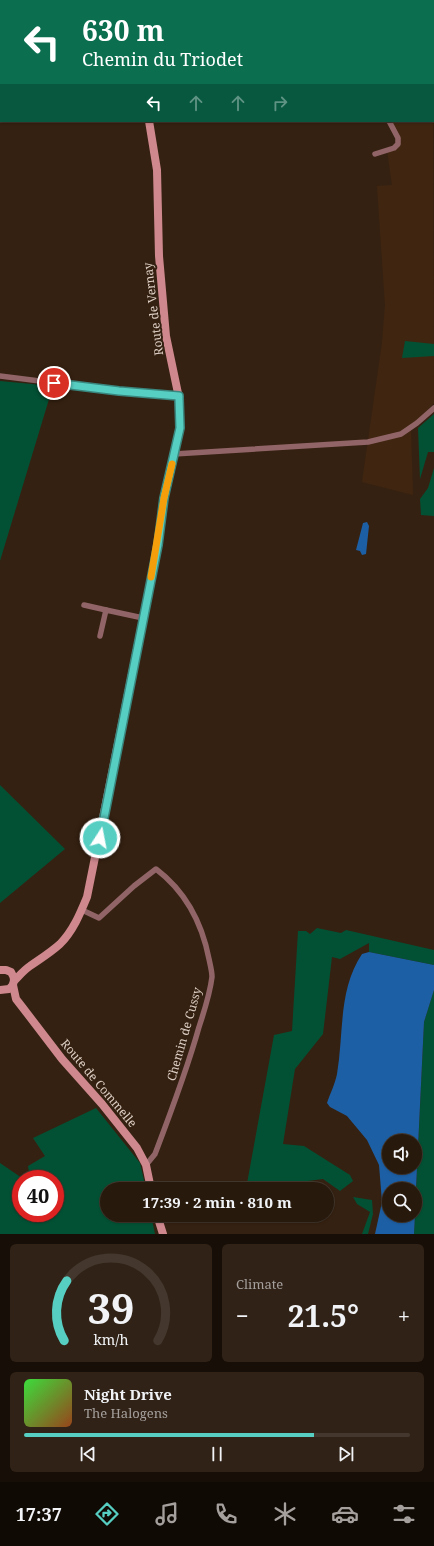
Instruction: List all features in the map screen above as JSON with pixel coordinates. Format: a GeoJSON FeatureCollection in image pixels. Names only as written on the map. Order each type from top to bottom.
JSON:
{"type":"FeatureCollection","features":[{"type":"Feature","properties":{"kind":"street","name":"Route de Vernay"},"geometry":{"type":"LineString","coordinates":[[2,991],[9,990],[29,966],[43,958],[60,944],[69,933],[82,910],[87,897],[158,545],[164,498],[180,428],[179,396],[166,336],[159,256],[157,170],[149,122]]}},
{"type":"Feature","properties":{"kind":"street"},"geometry":{"type":"LineString","coordinates":[[375,154],[394,148],[398,144],[398,138],[390,122]]}},
{"type":"Feature","properties":{"kind":"street"},"geometry":{"type":"LineString","coordinates":[[0,376],[119,391],[179,396]]}},
{"type":"Feature","properties":{"kind":"street"},"geometry":{"type":"LineString","coordinates":[[174,454],[368,442],[401,434],[417,424],[434,408]]}},
{"type":"Feature","properties":{"kind":"street"},"geometry":{"type":"LineString","coordinates":[[84,605],[143,618]]}},
{"type":"Feature","properties":{"kind":"street"},"geometry":{"type":"LineString","coordinates":[[100,636],[106,610]]}},
{"type":"Feature","properties":{"kind":"street","name":"Chemin de Cussy"},"geometry":{"type":"LineString","coordinates":[[82,910],[99,918],[134,886],[156,870],[185,897],[200,926],[207,951],[212,976],[202,1017],[189,1061],[155,1154],[146,1165]]}},
{"type":"Feature","properties":{"kind":"street","name":"Route de Vernay"},"geometry":{"type":"LineString","coordinates":[[2,970],[29,966]]}},
{"type":"Feature","properties":{"kind":"street","name":"Route de Commelle"},"geometry":{"type":"LineString","coordinates":[[2,970],[13,975],[16,999]]}},
{"type":"Feature","properties":{"kind":"street","name":"Route de Commelle"},"geometry":{"type":"LineString","coordinates":[[2,991],[16,999],[62,1059],[102,1104],[130,1139],[143,1158],[150,1182]]}},
{"type":"Feature","properties":{"kind":"street"},"geometry":{"type":"LineString","coordinates":[[159,1222],[163,1234]]}},
{"type":"Feature","properties":{"kind":"shaded area"},"geometry":{"type":"Polygon","coordinates":[[[389,122],[433,122],[434,403],[411,428],[413,495],[362,482],[382,343],[385,305],[377,186],[392,185],[387,150],[398,145],[389,122]]]}},
{"type":"Feature","properties":{"kind":"green space"},"geometry":{"type":"Polygon","coordinates":[[[405,341],[434,344],[434,356],[402,358],[405,341]]]}},
{"type":"Feature","properties":{"kind":"green space"},"geometry":{"type":"Polygon","coordinates":[[[0,381],[53,386],[0,561],[0,381]]]}},
{"type":"Feature","properties":{"kind":"green space"},"geometry":{"type":"Polygon","coordinates":[[[434,414],[434,452],[428,452],[420,479],[418,428],[434,414]]]}},
{"type":"Feature","properties":{"kind":"green space"},"geometry":{"type":"Polygon","coordinates":[[[434,468],[434,516],[421,515],[420,499],[428,488],[434,468]]]}},
{"type":"Feature","properties":{"kind":"green space"},"geometry":{"type":"Polygon","coordinates":[[[0,785],[65,849],[0,903],[0,785]]]}},
{"type":"Feature","properties":{"kind":"green space"},"geometry":{"type":"Polygon","coordinates":[[[317,928],[341,933],[346,930],[434,950],[434,965],[369,952],[369,943],[340,959],[332,957],[323,1034],[295,1069],[283,1144],[304,1146],[350,1175],[353,1181],[340,1191],[334,1187],[334,1182],[327,1182],[323,1179],[300,1182],[247,1182],[274,1035],[292,1031],[298,931],[306,931],[310,934],[317,928]]]}},
{"type":"Feature","properties":{"kind":"green space"},"geometry":{"type":"Polygon","coordinates":[[[434,990],[434,1234],[414,1234],[415,1222],[422,1222],[422,1182],[416,1182],[417,1174],[422,1174],[422,1134],[419,1134],[424,1022],[434,990]]]}},
{"type":"Feature","properties":{"kind":"green space"},"geometry":{"type":"Polygon","coordinates":[[[96,1108],[140,1163],[144,1182],[100,1182],[100,1222],[152,1222],[155,1234],[0,1234],[0,1163],[12,1171],[12,1222],[64,1222],[64,1170],[29,1170],[28,1166],[45,1156],[33,1138],[96,1108]]]}},
{"type":"Feature","properties":{"kind":"green space"},"geometry":{"type":"Polygon","coordinates":[[[353,1197],[372,1200],[373,1214],[368,1234],[362,1234],[370,1212],[357,1204],[353,1197]]]}},
{"type":"Feature","properties":{"kind":"water"},"geometry":{"type":"Polygon","coordinates":[[[367,522],[369,526],[366,554],[362,555],[360,551],[356,550],[363,523],[367,522]]]}},
{"type":"Feature","properties":{"kind":"water"},"geometry":{"type":"Polygon","coordinates":[[[369,952],[434,965],[434,990],[424,1022],[419,1134],[382,1134],[382,1174],[417,1174],[416,1182],[382,1182],[382,1202],[379,1165],[367,1140],[347,1116],[330,1107],[327,1103],[337,1074],[345,997],[354,968],[362,954],[369,952]]]}},
{"type":"Feature","properties":{"kind":"water"},"geometry":{"type":"Polygon","coordinates":[[[382,1202],[382,1222],[415,1222],[414,1234],[375,1234],[382,1202]]]}},
{"type":"Feature","properties":{"kind":"slow traffic"},"geometry":{"type":"LineString","coordinates":[[151,577],[164,498],[172,464]]}},
{"type":"Feature","properties":{"kind":"route"},"geometry":{"type":"LineString","coordinates":[[54,383],[119,391],[179,396],[180,428],[164,498],[158,545],[100,838]]}}]}
